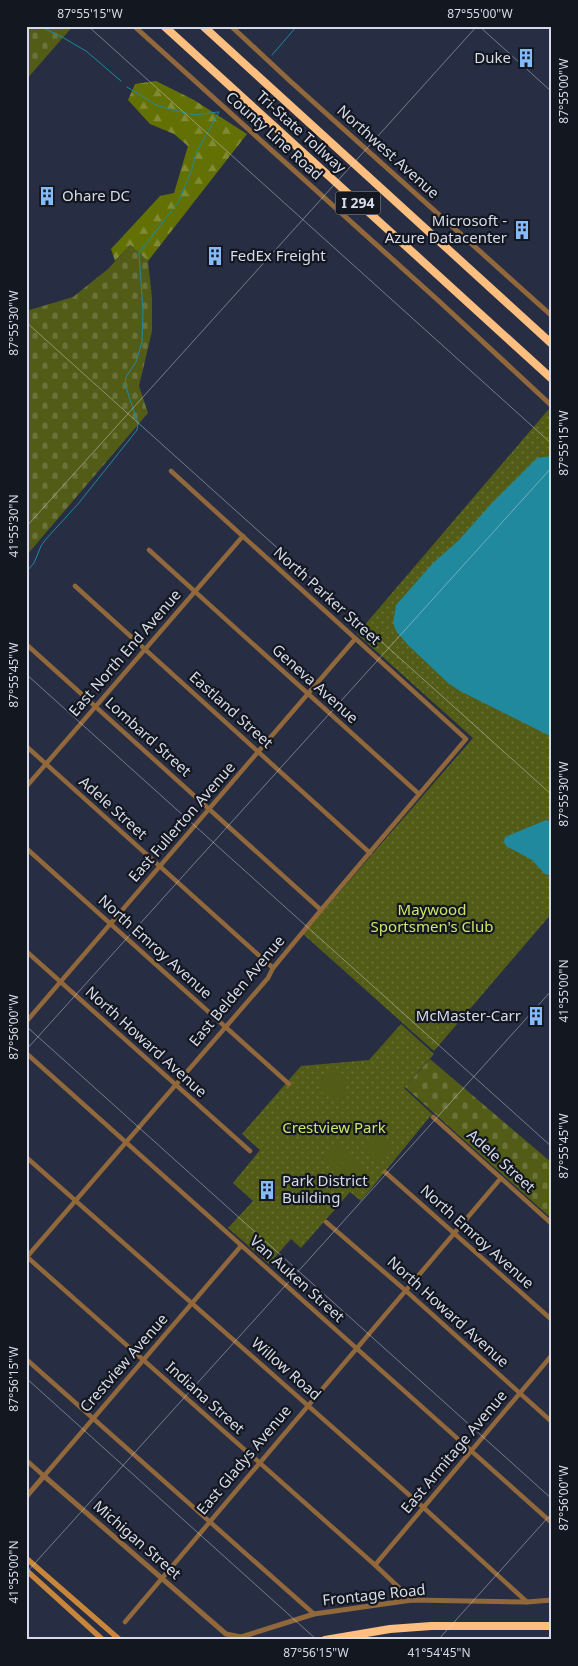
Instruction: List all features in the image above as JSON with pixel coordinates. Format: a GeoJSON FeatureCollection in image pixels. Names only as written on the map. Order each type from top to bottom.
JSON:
{"type":"FeatureCollection","features":[{"type":"Feature","properties":{"kind":"highway","name":"Tri-State Tollway"},"geometry":{"type":"LineString","coordinates":[[164,26],[552,379]]}},
{"type":"Feature","properties":{"kind":"highway","name":"Tri-State Tollway"},"geometry":{"type":"LineString","coordinates":[[203,26],[552,344]]}},
{"type":"Feature","properties":{"kind":"highway"},"geometry":{"type":"LineString","coordinates":[[325,1640],[357,1633],[414,1627],[552,1626]]}},
{"type":"Feature","properties":{"kind":"main road"},"geometry":{"type":"LineString","coordinates":[[26,1558],[120,1640]]}},
{"type":"Feature","properties":{"kind":"main road"},"geometry":{"type":"LineString","coordinates":[[26,1570],[103,1640]]}},
{"type":"Feature","properties":{"kind":"street","name":"County Line Road"},"geometry":{"type":"LineString","coordinates":[[134,26],[552,406]]}},
{"type":"Feature","properties":{"kind":"street","name":"Northwest Avenue"},"geometry":{"type":"LineString","coordinates":[[231,26],[297,88],[552,316]]}},
{"type":"Feature","properties":{"kind":"street","name":"North Parker Street"},"geometry":{"type":"LineString","coordinates":[[171,471],[466,739]]}},
{"type":"Feature","properties":{"kind":"street","name":"East North End Avenue"},"geometry":{"type":"LineString","coordinates":[[26,787],[242,536]]}},
{"type":"Feature","properties":{"kind":"street","name":"Geneva Avenue"},"geometry":{"type":"LineString","coordinates":[[149,550],[419,794]]}},
{"type":"Feature","properties":{"kind":"street","name":"Eastland Street"},"geometry":{"type":"LineString","coordinates":[[75,586],[370,853]]}},
{"type":"Feature","properties":{"kind":"street","name":"East Fullerton Avenue"},"geometry":{"type":"LineString","coordinates":[[26,1022],[355,639]]}},
{"type":"Feature","properties":{"kind":"street","name":"Lombard Street"},"geometry":{"type":"LineString","coordinates":[[26,644],[321,910]]}},
{"type":"Feature","properties":{"kind":"street","name":"East Belden Avenue"},"geometry":{"type":"LineString","coordinates":[[27,1257],[268,978],[273,968],[321,910],[466,739]]}},
{"type":"Feature","properties":{"kind":"street","name":"Adele Street"},"geometry":{"type":"LineString","coordinates":[[26,746],[273,968]]}},
{"type":"Feature","properties":{"kind":"street","name":"North Emroy Avenue"},"geometry":{"type":"LineString","coordinates":[[26,848],[289,1084]]}},
{"type":"Feature","properties":{"kind":"street","name":"North Howard Avenue"},"geometry":{"type":"LineString","coordinates":[[26,951],[250,1151]]}},
{"type":"Feature","properties":{"kind":"street","name":"Van Auken Street"},"geometry":{"type":"LineString","coordinates":[[26,1053],[552,1523]]}},
{"type":"Feature","properties":{"kind":"street","name":"Adele Street"},"geometry":{"type":"LineString","coordinates":[[433,1117],[552,1224]]}},
{"type":"Feature","properties":{"kind":"street","name":"Willow Road"},"geometry":{"type":"LineString","coordinates":[[26,1157],[424,1508],[527,1602]]}},
{"type":"Feature","properties":{"kind":"street","name":"North Emroy Avenue"},"geometry":{"type":"LineString","coordinates":[[385,1172],[552,1320]]}},
{"type":"Feature","properties":{"kind":"street","name":"East Gladys Avenue"},"geometry":{"type":"LineString","coordinates":[[125,1622],[209,1520],[500,1178]]}},
{"type":"Feature","properties":{"kind":"street","name":"North Howard Avenue"},"geometry":{"type":"LineString","coordinates":[[326,1222],[552,1422]]}},
{"type":"Feature","properties":{"kind":"street","name":"Crestview Avenue"},"geometry":{"type":"LineString","coordinates":[[26,1497],[241,1246]]}},
{"type":"Feature","properties":{"kind":"street","name":"Indiana Street"},"geometry":{"type":"LineString","coordinates":[[27,1257],[375,1565],[412,1600]]}},
{"type":"Feature","properties":{"kind":"street","name":"East Armitage Avenue"},"geometry":{"type":"LineString","coordinates":[[375,1565],[552,1355]]}},
{"type":"Feature","properties":{"kind":"street"},"geometry":{"type":"LineString","coordinates":[[26,1359],[314,1614]]}},
{"type":"Feature","properties":{"kind":"street","name":"Michigan Street"},"geometry":{"type":"LineString","coordinates":[[26,1460],[226,1634],[233,1636]]}},
{"type":"Feature","properties":{"kind":"street","name":"Frontage Road"},"geometry":{"type":"LineString","coordinates":[[233,1636],[249,1635],[314,1614],[412,1600],[527,1602],[552,1600]]}},
{"type":"Feature","properties":{"kind":"green space"},"geometry":{"type":"Polygon","coordinates":[[[26,26],[73,26],[26,80],[26,26]]]}},
{"type":"Feature","properties":{"kind":"green space"},"geometry":{"type":"Polygon","coordinates":[[[156,81],[194,100],[247,134],[148,261],[130,245],[115,261],[111,249],[160,196],[174,193],[188,146],[174,134],[150,124],[128,100],[135,84],[156,81]]]}},
{"type":"Feature","properties":{"kind":"green space"},"geometry":{"type":"Polygon","coordinates":[[[130,245],[148,261],[152,298],[152,331],[139,386],[148,413],[26,556],[26,311],[73,297],[108,269],[130,245]]]}},
{"type":"Feature","properties":{"kind":"green space","name":"Maywood Sportsmen's Club"},"geometry":{"type":"Polygon","coordinates":[[[548,410],[552,413],[552,913],[434,1051],[303,934],[473,738],[357,634],[548,410]]]}},
{"type":"Feature","properties":{"kind":"green space","name":"Crestview Park"},"geometry":{"type":"Polygon","coordinates":[[[401,1024],[434,1054],[404,1088],[432,1114],[361,1201],[350,1192],[301,1248],[291,1239],[269,1264],[228,1228],[253,1201],[233,1183],[260,1150],[242,1134],[301,1066],[369,1060],[401,1024]]]}},
{"type":"Feature","properties":{"kind":"green space"},"geometry":{"type":"Polygon","coordinates":[[[430,1059],[552,1163],[552,1219],[405,1087],[430,1059]]]}},
{"type":"Feature","properties":{"kind":"green space"},"geometry":{"type":"Polygon","coordinates":[[[328,1070],[346,1076],[346,1089],[340,1097],[331,1098],[320,1090],[324,1073],[328,1070]]]}},
{"type":"Feature","properties":{"kind":"green space"},"geometry":{"type":"Polygon","coordinates":[[[376,1136],[384,1136],[392,1143],[388,1155],[378,1162],[368,1154],[366,1149],[370,1141],[376,1136]]]}},
{"type":"Feature","properties":{"kind":"green space"},"geometry":{"type":"Polygon","coordinates":[[[337,1144],[368,1172],[362,1181],[341,1162],[334,1170],[323,1160],[337,1144]]]}},
{"type":"Feature","properties":{"kind":"green space"},"geometry":{"type":"Polygon","coordinates":[[[341,1163],[360,1180],[353,1187],[334,1171],[341,1163]]]}},
{"type":"Feature","properties":{"kind":"water"},"geometry":{"type":"Polygon","coordinates":[[[552,456],[552,737],[460,691],[448,683],[408,645],[396,631],[393,623],[396,605],[433,563],[458,541],[492,503],[537,458],[552,456]]]}},
{"type":"Feature","properties":{"kind":"water"},"geometry":{"type":"Polygon","coordinates":[[[546,820],[552,822],[552,876],[545,874],[532,860],[506,846],[504,842],[505,837],[546,820]]]}},
{"type":"Feature","properties":{"kind":"waterway"},"geometry":{"type":"LineString","coordinates":[[39,26],[86,51],[121,81]]}},
{"type":"Feature","properties":{"kind":"waterway"},"geometry":{"type":"LineString","coordinates":[[272,55],[297,26]]}},
{"type":"Feature","properties":{"kind":"waterway"},"geometry":{"type":"LineString","coordinates":[[127,87],[158,106],[194,115],[218,112]]}},
{"type":"Feature","properties":{"kind":"waterway"},"geometry":{"type":"LineString","coordinates":[[26,572],[34,563],[46,539],[78,504],[137,430],[138,424],[125,384],[126,377],[136,362],[142,342],[143,310],[139,253],[179,201],[192,169],[196,153],[219,112]]}},
{"type":"Feature","properties":{"kind":"place","name":"Duke"},"geometry":{"type":"Point","coordinates":[526,58]}},
{"type":"Feature","properties":{"kind":"place","name":"Ohare DC"},"geometry":{"type":"Point","coordinates":[47,196]}},
{"type":"Feature","properties":{"kind":"place","name":"Microsoft - Azure Datacenter"},"geometry":{"type":"Point","coordinates":[522,230]}},
{"type":"Feature","properties":{"kind":"place","name":"FedEx Freight"},"geometry":{"type":"Point","coordinates":[215,256]}},
{"type":"Feature","properties":{"kind":"place","name":"McMaster-Carr"},"geometry":{"type":"Point","coordinates":[536,1016]}},
{"type":"Feature","properties":{"kind":"place","name":"Park District Building"},"geometry":{"type":"Point","coordinates":[267,1190]}}]}
